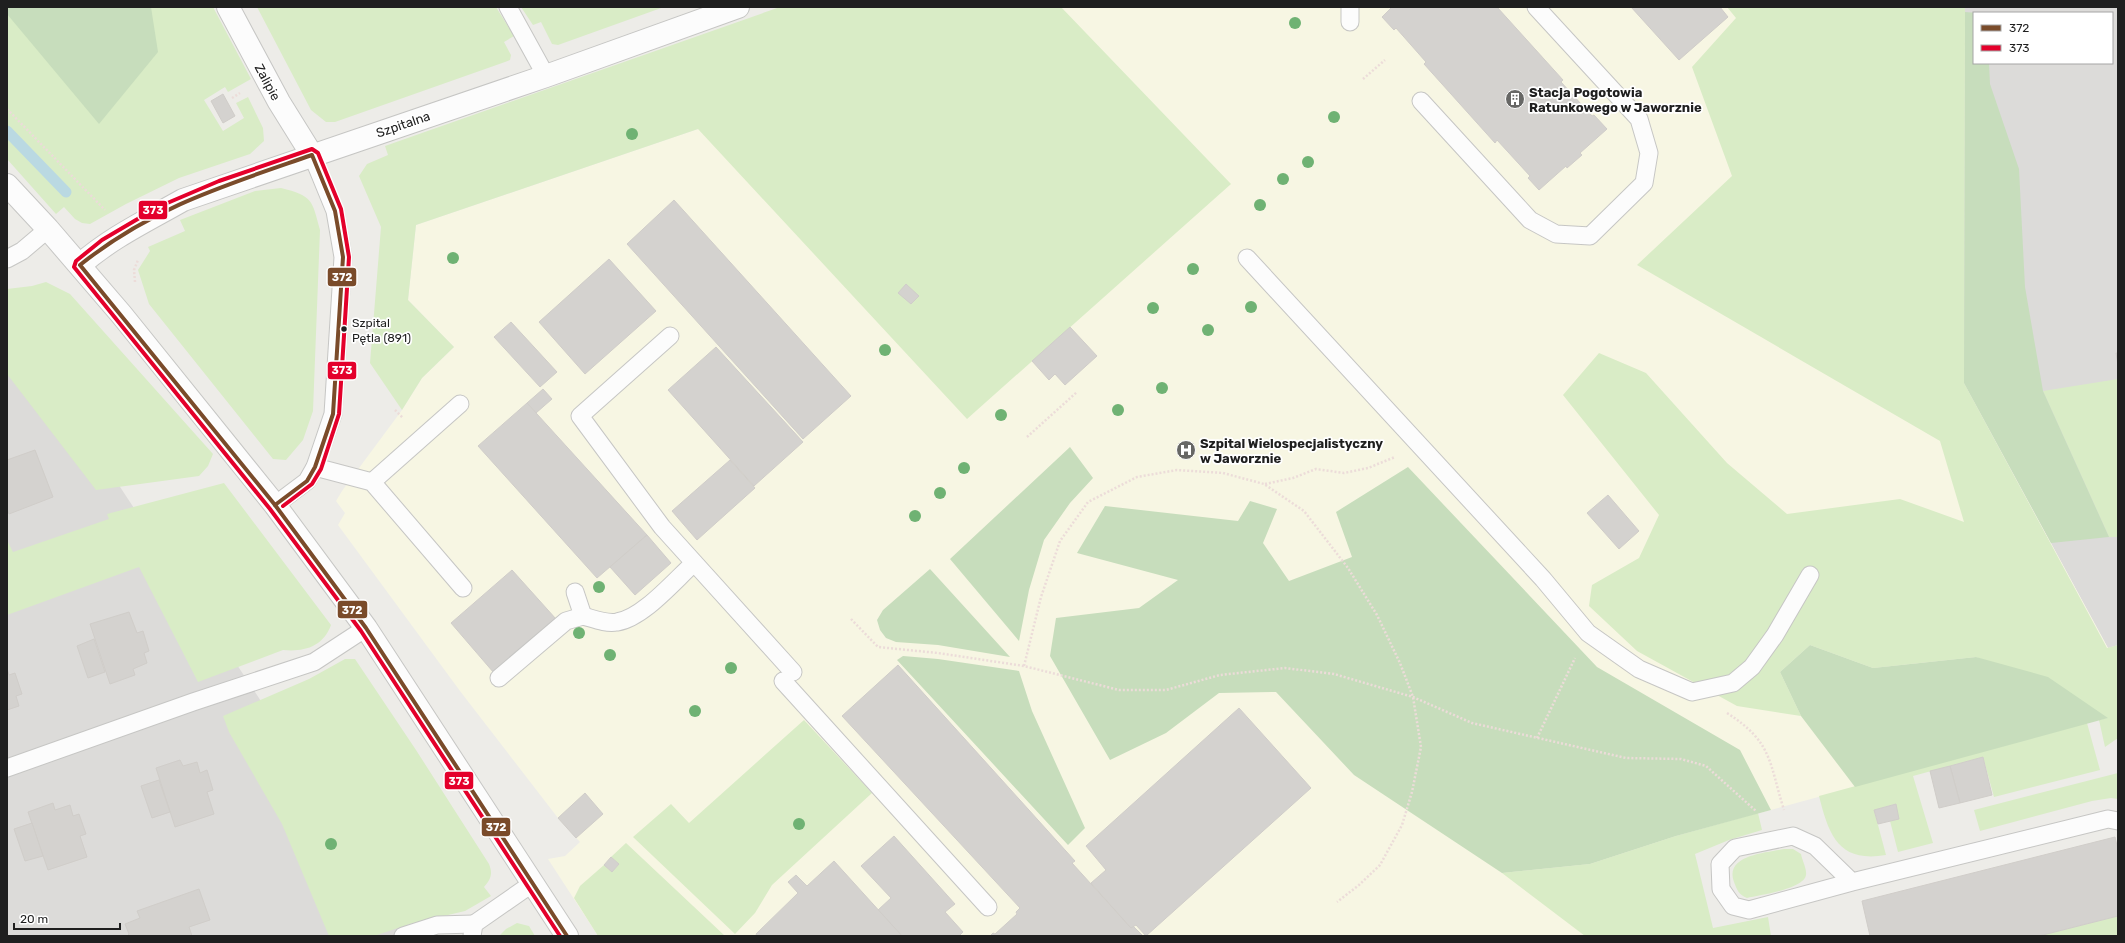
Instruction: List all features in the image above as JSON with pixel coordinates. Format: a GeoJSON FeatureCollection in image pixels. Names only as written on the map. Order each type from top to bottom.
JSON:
{"type":"FeatureCollection","features":[{"type":"Feature","properties":{"kind":"street","name":"Zalipie"},"geometry":{"type":"LineString","coordinates":[[228,7],[279,102],[312,155]]}},
{"type":"Feature","properties":{"kind":"street","name":"Szpitalna"},"geometry":{"type":"LineString","coordinates":[[80,265],[93,254],[129,231],[183,200],[546,76],[738,7]]}},
{"type":"Feature","properties":{"kind":"street"},"geometry":{"type":"LineString","coordinates":[[7,186],[48,229],[130,324],[275,505],[366,628],[567,936]]}},
{"type":"Feature","properties":{"kind":"lane"},"geometry":{"type":"LineString","coordinates":[[508,7],[537,57],[546,76]]}},
{"type":"Feature","properties":{"kind":"lane"},"geometry":{"type":"LineString","coordinates":[[1422,101],[1530,220],[1556,234],[1590,236],[1644,183],[1649,153],[1639,119],[1536,7]]}},
{"type":"Feature","properties":{"kind":"lane"},"geometry":{"type":"LineString","coordinates":[[275,505],[307,481],[315,467],[333,414],[343,257],[335,211],[312,155]]}},
{"type":"Feature","properties":{"kind":"lane"},"geometry":{"type":"LineString","coordinates":[[7,259],[22,251],[48,229]]}},
{"type":"Feature","properties":{"kind":"lane"},"geometry":{"type":"LineString","coordinates":[[1247,258],[1543,579],[1588,632],[1639,669],[1692,692],[1733,683],[1752,667],[1775,635],[1810,575]]}},
{"type":"Feature","properties":{"kind":"lane"},"geometry":{"type":"LineString","coordinates":[[670,336],[580,416],[662,527],[788,676],[988,907]]}},
{"type":"Feature","properties":{"kind":"lane"},"geometry":{"type":"LineString","coordinates":[[372,482],[460,404]]}},
{"type":"Feature","properties":{"kind":"lane"},"geometry":{"type":"LineString","coordinates":[[315,467],[372,482],[463,588]]}},
{"type":"Feature","properties":{"kind":"lane"},"geometry":{"type":"LineString","coordinates":[[499,678],[566,620],[583,616],[598,621],[616,622],[633,616],[644,609],[694,563]]}},
{"type":"Feature","properties":{"kind":"lane"},"geometry":{"type":"LineString","coordinates":[[575,592],[583,616]]}},
{"type":"Feature","properties":{"kind":"lane"},"geometry":{"type":"LineString","coordinates":[[7,768],[193,702],[314,662],[366,628]]}},
{"type":"Feature","properties":{"kind":"lane"},"geometry":{"type":"LineString","coordinates":[[1852,882],[1815,846],[1793,836],[1735,848],[1720,864],[1721,889],[1733,906],[1749,910],[1852,882],[2108,818],[2118,821]]}},
{"type":"Feature","properties":{"kind":"lane"},"geometry":{"type":"LineString","coordinates":[[403,936],[437,925],[473,930],[533,883]]}},
{"type":"Feature","properties":{"kind":"path"},"geometry":{"type":"LineString","coordinates":[[1363,79],[1384,60]]}},
{"type":"Feature","properties":{"kind":"path"},"geometry":{"type":"LineString","coordinates":[[7,109],[110,215]]}},
{"type":"Feature","properties":{"kind":"path"},"geometry":{"type":"LineString","coordinates":[[1027,437],[1077,392]]}},
{"type":"Feature","properties":{"kind":"path"},"geometry":{"type":"LineString","coordinates":[[1264,484],[1293,478],[1316,469],[1344,473],[1368,468],[1390,460],[1416,442]]}},
{"type":"Feature","properties":{"kind":"path"},"geometry":{"type":"LineString","coordinates":[[1024,666],[1040,597],[1060,541],[1088,502],[1137,477],[1177,470],[1223,473],[1264,484],[1304,511],[1348,568],[1377,615],[1400,663],[1413,697],[1421,747],[1412,792],[1402,825],[1380,865],[1359,885],[1337,902]]}},
{"type":"Feature","properties":{"kind":"path"},"geometry":{"type":"LineString","coordinates":[[851,619],[878,647],[938,653],[1024,666],[1119,690],[1166,690],[1220,675],[1285,668],[1334,674],[1413,697],[1472,722],[1626,758],[1681,759],[1706,766],[1756,811]]}},
{"type":"Feature","properties":{"kind":"path"},"geometry":{"type":"LineString","coordinates":[[1537,738],[1588,632]]}},
{"type":"Feature","properties":{"kind":"path"},"geometry":{"type":"LineString","coordinates":[[1692,692],[1734,717],[1758,738],[1770,759],[1793,836]]}},
{"type":"Feature","properties":{"kind":"shaded area","name":"Szpital Wielospecjalistyczny w Jaworznie"},"geometry":{"type":"Polygon","coordinates":[[[1056,7],[1965,7],[1964,383],[2108,648],[2118,715],[1676,836],[1635,936],[598,936],[548,859],[565,856],[580,842],[558,818],[460,691],[338,525],[345,513],[336,501],[342,491],[402,410],[422,378],[454,347],[408,300],[416,225],[1056,7]]]}},
{"type":"Feature","properties":{"kind":"shaded area"},"geometry":{"type":"Polygon","coordinates":[[[1964,7],[2118,7],[2118,645],[2108,648],[1964,383],[1964,7]]]}},
{"type":"Feature","properties":{"kind":"shaded area"},"geometry":{"type":"Polygon","coordinates":[[[7,315],[395,905],[415,936],[7,936],[7,315]]]}},
{"type":"Feature","properties":{"kind":"green space"},"geometry":{"type":"Polygon","coordinates":[[[7,7],[213,7],[251,79],[228,92],[225,87],[204,100],[223,131],[244,118],[236,103],[248,97],[263,128],[264,141],[250,154],[179,178],[126,204],[90,224],[82,223],[75,219],[64,207],[56,214],[7,159],[7,7]]]}},
{"type":"Feature","properties":{"kind":"green space"},"geometry":{"type":"Polygon","coordinates":[[[7,7],[151,7],[158,52],[99,124],[7,14],[7,7]]]}},
{"type":"Feature","properties":{"kind":"green space"},"geometry":{"type":"Polygon","coordinates":[[[257,7],[496,7],[514,36],[504,42],[511,55],[510,60],[335,122],[326,122],[311,110],[257,7]]]}},
{"type":"Feature","properties":{"kind":"green space"},"geometry":{"type":"Polygon","coordinates":[[[521,7],[664,7],[558,45],[552,44],[541,22],[533,25],[521,7]]]}},
{"type":"Feature","properties":{"kind":"green space"},"geometry":{"type":"Polygon","coordinates":[[[780,7],[1061,7],[1231,184],[967,419],[698,129],[416,225],[408,300],[454,347],[422,378],[402,410],[370,363],[381,227],[359,176],[367,164],[388,155],[385,146],[780,7]]]}},
{"type":"Feature","properties":{"kind":"green space"},"geometry":{"type":"Polygon","coordinates":[[[1727,7],[1965,7],[1964,383],[2107,648],[2118,645],[2118,738],[2105,747],[2099,720],[2107,718],[1976,657],[1873,668],[1810,645],[1780,672],[1801,716],[1737,706],[1637,651],[1589,606],[1592,585],[1639,558],[1659,515],[1563,395],[1599,353],[1646,373],[1727,463],[1787,514],[1900,499],[1964,522],[1940,441],[1637,265],[1732,176],[1692,67],[1736,18],[1727,7]]]}},
{"type":"Feature","properties":{"kind":"green space"},"geometry":{"type":"Polygon","coordinates":[[[1965,12],[1973,13],[1973,64],[1989,64],[1990,84],[2019,169],[2025,287],[2043,391],[2109,537],[2051,543],[1964,383],[1965,12]]]}},
{"type":"Feature","properties":{"kind":"green space"},"geometry":{"type":"Polygon","coordinates":[[[281,188],[299,194],[310,201],[313,206],[320,230],[313,411],[303,440],[286,460],[273,459],[149,304],[138,270],[150,251],[148,247],[185,231],[180,220],[255,191],[281,188]]]}},
{"type":"Feature","properties":{"kind":"green space"},"geometry":{"type":"Polygon","coordinates":[[[46,282],[70,294],[213,454],[208,466],[199,476],[96,490],[7,374],[7,289],[32,286],[46,282]]]}},
{"type":"Feature","properties":{"kind":"green space"},"geometry":{"type":"Polygon","coordinates":[[[2118,379],[2118,537],[2109,537],[2043,391],[2118,379]]]}},
{"type":"Feature","properties":{"kind":"green space"},"geometry":{"type":"Polygon","coordinates":[[[1070,447],[1093,478],[1070,503],[1044,540],[1029,590],[1019,641],[950,559],[1070,447]]]}},
{"type":"Feature","properties":{"kind":"green space"},"geometry":{"type":"Polygon","coordinates":[[[1408,467],[1597,667],[1740,750],[1771,810],[1676,836],[1590,864],[1502,873],[1354,775],[1276,692],[1219,693],[1166,733],[1110,760],[1050,656],[1056,618],[1139,608],[1178,580],[1077,553],[1105,506],[1238,521],[1250,501],[1277,509],[1263,543],[1289,581],[1352,557],[1336,512],[1408,467]]]}},
{"type":"Feature","properties":{"kind":"green space"},"geometry":{"type":"Polygon","coordinates":[[[224,483],[331,625],[328,632],[318,643],[305,649],[283,650],[198,682],[139,567],[7,615],[7,540],[13,552],[109,519],[107,514],[224,483]]]}},
{"type":"Feature","properties":{"kind":"green space"},"geometry":{"type":"Polygon","coordinates":[[[930,569],[1010,657],[938,645],[896,642],[886,638],[880,630],[877,620],[883,610],[930,569]]]}},
{"type":"Feature","properties":{"kind":"green space"},"geometry":{"type":"Polygon","coordinates":[[[1810,645],[1873,668],[1976,657],[2048,677],[2108,718],[1855,787],[1801,716],[1780,672],[1810,645]]]}},
{"type":"Feature","properties":{"kind":"green space"},"geometry":{"type":"Polygon","coordinates":[[[903,656],[938,659],[1019,671],[1032,711],[1085,828],[1068,845],[897,660],[903,656]]]}},
{"type":"Feature","properties":{"kind":"green space"},"geometry":{"type":"Polygon","coordinates":[[[345,659],[355,659],[416,750],[489,864],[491,876],[484,887],[491,896],[465,911],[410,924],[374,936],[329,936],[282,824],[229,732],[223,716],[309,679],[345,659]]]}},
{"type":"Feature","properties":{"kind":"green space"},"geometry":{"type":"Polygon","coordinates":[[[804,720],[872,793],[772,885],[755,913],[735,934],[633,837],[671,804],[689,823],[804,720]]]}},
{"type":"Feature","properties":{"kind":"green space"},"geometry":{"type":"Polygon","coordinates":[[[2087,723],[2100,770],[1994,797],[1983,757],[1913,776],[1933,843],[1898,852],[1890,821],[1899,819],[1895,804],[1874,810],[1886,855],[1857,855],[1847,850],[1839,844],[1827,823],[1819,796],[2087,723]]]}},
{"type":"Feature","properties":{"kind":"green space"},"geometry":{"type":"Polygon","coordinates":[[[2118,773],[2118,799],[2111,798],[2092,801],[1980,831],[1974,810],[2118,773]]]}},
{"type":"Feature","properties":{"kind":"green space"},"geometry":{"type":"Polygon","coordinates":[[[1758,813],[1762,830],[1729,840],[1695,854],[1713,928],[1768,917],[1771,936],[1585,936],[1502,873],[1590,864],[1676,836],[1758,813]]]}},
{"type":"Feature","properties":{"kind":"green space"},"geometry":{"type":"Polygon","coordinates":[[[626,843],[725,936],[598,936],[574,898],[580,886],[604,865],[612,872],[619,864],[611,857],[626,843]]]}},
{"type":"Feature","properties":{"kind":"green space"},"geometry":{"type":"Polygon","coordinates":[[[1784,849],[1793,849],[1801,854],[1806,873],[1803,880],[1790,888],[1781,891],[1747,898],[1740,894],[1734,882],[1733,873],[1735,866],[1748,857],[1784,849]]]}},
{"type":"Feature","properties":{"kind":"green space"},"geometry":{"type":"Polygon","coordinates":[[[2118,916],[2118,936],[2039,936],[2118,916]]]}},
{"type":"Feature","properties":{"kind":"green space"},"geometry":{"type":"Polygon","coordinates":[[[517,923],[529,926],[535,936],[499,936],[506,929],[517,923]]]}},
{"type":"Feature","properties":{"kind":"building","name":"Stacja Pogotowia Ratunkowego w Jaworznie"},"geometry":{"type":"Polygon","coordinates":[[[1392,7],[1497,7],[1563,80],[1561,82],[1592,116],[1594,115],[1607,129],[1580,153],[1582,155],[1567,168],[1566,166],[1539,190],[1528,178],[1530,176],[1497,140],[1495,143],[1424,64],[1426,62],[1396,28],[1394,30],[1382,17],[1392,7]]]}},
{"type":"Feature","properties":{"kind":"building"},"geometry":{"type":"Polygon","coordinates":[[[1631,7],[1720,7],[1728,17],[1679,60],[1631,7]]]}},
{"type":"Feature","properties":{"kind":"building"},"geometry":{"type":"Polygon","coordinates":[[[223,94],[235,116],[223,123],[211,101],[223,94]]]}},
{"type":"Feature","properties":{"kind":"building"},"geometry":{"type":"Polygon","coordinates":[[[674,200],[851,396],[803,439],[627,244],[674,200]]]}},
{"type":"Feature","properties":{"kind":"building"},"geometry":{"type":"Polygon","coordinates":[[[609,259],[656,311],[585,374],[539,322],[609,259]]]}},
{"type":"Feature","properties":{"kind":"building"},"geometry":{"type":"Polygon","coordinates":[[[906,284],[919,296],[911,304],[898,293],[906,284]]]}},
{"type":"Feature","properties":{"kind":"building"},"geometry":{"type":"Polygon","coordinates":[[[511,322],[557,372],[540,387],[494,337],[511,322]]]}},
{"type":"Feature","properties":{"kind":"building"},"geometry":{"type":"Polygon","coordinates":[[[1070,327],[1097,356],[1065,385],[1055,374],[1049,380],[1032,361],[1070,327]]]}},
{"type":"Feature","properties":{"kind":"building"},"geometry":{"type":"Polygon","coordinates":[[[716,347],[803,442],[754,486],[668,390],[716,347]]]}},
{"type":"Feature","properties":{"kind":"building"},"geometry":{"type":"Polygon","coordinates":[[[2116,353],[2118,353],[2118,365],[2116,353]]]}},
{"type":"Feature","properties":{"kind":"building"},"geometry":{"type":"Polygon","coordinates":[[[543,389],[552,399],[536,413],[527,403],[543,389]]]}},
{"type":"Feature","properties":{"kind":"building"},"geometry":{"type":"Polygon","coordinates":[[[527,403],[647,535],[597,578],[478,446],[527,403]]]}},
{"type":"Feature","properties":{"kind":"building"},"geometry":{"type":"Polygon","coordinates":[[[35,450],[53,497],[9,514],[7,508],[7,460],[35,450]]]}},
{"type":"Feature","properties":{"kind":"building"},"geometry":{"type":"Polygon","coordinates":[[[730,460],[755,488],[697,540],[672,511],[730,460]]]}},
{"type":"Feature","properties":{"kind":"building"},"geometry":{"type":"Polygon","coordinates":[[[1608,495],[1639,531],[1619,549],[1587,513],[1608,495]]]}},
{"type":"Feature","properties":{"kind":"building"},"geometry":{"type":"Polygon","coordinates":[[[647,535],[671,563],[635,595],[610,567],[647,535]]]}},
{"type":"Feature","properties":{"kind":"building"},"geometry":{"type":"Polygon","coordinates":[[[512,570],[556,619],[494,673],[451,623],[512,570]]]}},
{"type":"Feature","properties":{"kind":"building"},"geometry":{"type":"Polygon","coordinates":[[[129,612],[137,633],[143,631],[149,651],[144,653],[147,663],[133,669],[135,675],[110,684],[90,624],[129,612]]]}},
{"type":"Feature","properties":{"kind":"building"},"geometry":{"type":"Polygon","coordinates":[[[94,639],[105,672],[88,678],[77,646],[94,639]]]}},
{"type":"Feature","properties":{"kind":"building"},"geometry":{"type":"Polygon","coordinates":[[[898,665],[1075,861],[1072,863],[1131,928],[1133,926],[1143,936],[990,936],[993,933],[995,934],[1017,914],[1016,912],[1020,908],[842,716],[898,665]]]}},
{"type":"Feature","properties":{"kind":"building"},"geometry":{"type":"Polygon","coordinates":[[[7,668],[9,675],[15,673],[22,694],[16,696],[19,706],[7,710],[7,668]]]}},
{"type":"Feature","properties":{"kind":"building"},"geometry":{"type":"Polygon","coordinates":[[[1239,708],[1311,788],[1146,936],[1136,925],[1131,928],[1091,883],[1106,870],[1086,846],[1239,708]]]}},
{"type":"Feature","properties":{"kind":"building"},"geometry":{"type":"Polygon","coordinates":[[[1983,757],[1992,795],[1960,803],[1950,766],[1983,757]]]}},
{"type":"Feature","properties":{"kind":"building"},"geometry":{"type":"Polygon","coordinates":[[[180,760],[183,766],[197,762],[200,773],[207,770],[213,790],[207,792],[214,814],[175,827],[156,768],[180,760]]]}},
{"type":"Feature","properties":{"kind":"building"},"geometry":{"type":"Polygon","coordinates":[[[1950,766],[1960,803],[1939,808],[1930,771],[1950,766]]]}},
{"type":"Feature","properties":{"kind":"building"},"geometry":{"type":"Polygon","coordinates":[[[159,780],[170,812],[152,818],[141,786],[159,780]]]}},
{"type":"Feature","properties":{"kind":"building"},"geometry":{"type":"Polygon","coordinates":[[[585,793],[603,814],[576,838],[558,818],[585,793]]]}},
{"type":"Feature","properties":{"kind":"building"},"geometry":{"type":"Polygon","coordinates":[[[53,803],[55,810],[70,805],[73,816],[79,814],[86,834],[80,836],[87,857],[48,870],[28,812],[53,803]]]}},
{"type":"Feature","properties":{"kind":"building"},"geometry":{"type":"Polygon","coordinates":[[[1896,804],[1899,819],[1878,824],[1874,810],[1896,804]]]}},
{"type":"Feature","properties":{"kind":"building"},"geometry":{"type":"Polygon","coordinates":[[[32,823],[43,856],[25,861],[14,829],[32,823]]]}},
{"type":"Feature","properties":{"kind":"building"},"geometry":{"type":"Polygon","coordinates":[[[894,836],[955,904],[945,912],[963,932],[959,936],[902,936],[878,910],[891,898],[861,866],[894,836]]]}},
{"type":"Feature","properties":{"kind":"building"},"geometry":{"type":"Polygon","coordinates":[[[2115,837],[2118,850],[2118,916],[2039,936],[1870,936],[1862,901],[2115,837]]]}},
{"type":"Feature","properties":{"kind":"building"},"geometry":{"type":"Polygon","coordinates":[[[611,857],[619,864],[612,872],[604,865],[611,857]]]}},
{"type":"Feature","properties":{"kind":"building"},"geometry":{"type":"Polygon","coordinates":[[[834,861],[902,936],[757,936],[756,934],[798,893],[788,882],[796,875],[807,886],[834,861]]]}},
{"type":"Feature","properties":{"kind":"building"},"geometry":{"type":"Polygon","coordinates":[[[199,889],[210,920],[189,927],[192,936],[127,936],[129,934],[125,924],[140,918],[137,911],[199,889]]]}},
{"type":"Feature","properties":{"kind":"waterway"},"geometry":{"type":"LineString","coordinates":[[7,131],[66,192]]}},
{"type":"Feature","properties":{"kind":"transit line","name":"373"},"geometry":{"type":"LineString","coordinates":[[283,506],[312,484],[321,469],[339,414],[349,257],[341,209],[318,153],[312,149],[219,181],[158,207],[102,240],[76,261],[74,267],[270,509],[361,631],[560,936]]}},
{"type":"Feature","properties":{"kind":"transit line","name":"372"},"geometry":{"type":"LineString","coordinates":[[312,155],[335,211],[343,257],[333,414],[315,467],[307,481],[275,505],[80,265],[107,245],[162,213],[220,188],[312,155]]}},
{"type":"Feature","properties":{"kind":"transit line","name":"372"},"geometry":{"type":"LineString","coordinates":[[275,505],[366,628],[567,936]]}},
{"type":"Feature","properties":{"kind":"place","name":"Stacja Pogotowia Ratunkowego w Jaworznie"},"geometry":{"type":"Point","coordinates":[1515,99]}},
{"type":"Feature","properties":{"kind":"place","name":"Szpital Pętla (891)"},"geometry":{"type":"Point","coordinates":[344,329]}},
{"type":"Feature","properties":{"kind":"place","name":"Szpital Wielospecjalistyczny w Jaworznie"},"geometry":{"type":"Point","coordinates":[1186,450]}}]}
